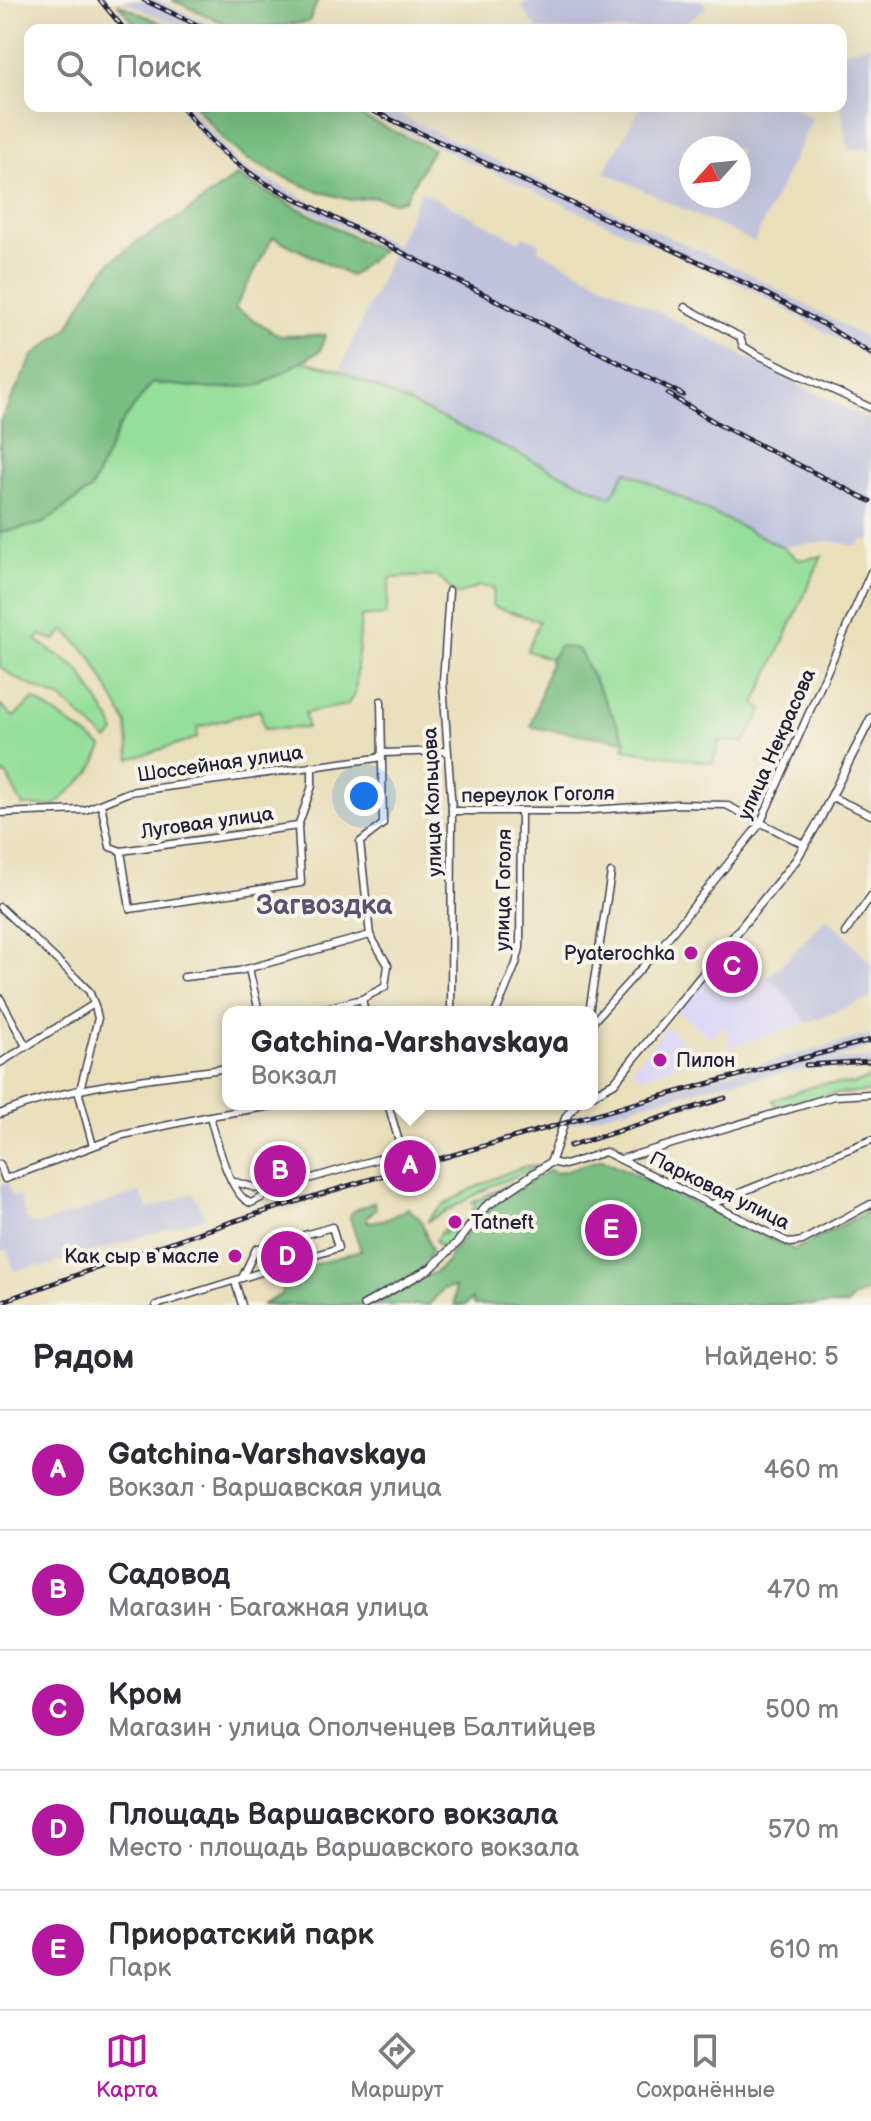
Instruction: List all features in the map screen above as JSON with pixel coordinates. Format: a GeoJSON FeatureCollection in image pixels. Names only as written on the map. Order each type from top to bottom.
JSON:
{"type":"FeatureCollection","features":[{"type":"Feature","properties":{"kind":"main road"},"geometry":{"type":"LineString","coordinates":[[598,1092],[614,1083],[796,860],[832,797],[871,718]]}},
{"type":"Feature","properties":{"kind":"main road"},"geometry":{"type":"LineString","coordinates":[[364,1305],[431,1268],[458,1242],[485,1207],[551,1162],[564,1123],[572,1110]]}},
{"type":"Feature","properties":{"kind":"street"},"geometry":{"type":"LineString","coordinates":[[685,307],[740,337],[743,346],[756,354],[871,408]]}},
{"type":"Feature","properties":{"kind":"street","name":"улица Некрасова"},"geometry":{"type":"LineString","coordinates":[[598,1016],[663,944],[760,824],[871,572]]}},
{"type":"Feature","properties":{"kind":"street","name":"улица Кольцова"},"geometry":{"type":"LineString","coordinates":[[449,591],[443,682],[452,811],[451,1006]]}},
{"type":"Feature","properties":{"kind":"street"},"geometry":{"type":"LineString","coordinates":[[334,1006],[362,999],[385,987],[388,965],[370,935],[360,842],[383,824],[381,701]]}},
{"type":"Feature","properties":{"kind":"street","name":"Шоссейная улица"},"geometry":{"type":"LineString","coordinates":[[0,813],[85,810],[129,792],[377,758],[383,753],[446,751]]}},
{"type":"Feature","properties":{"kind":"street"},"geometry":{"type":"LineString","coordinates":[[101,804],[110,847],[121,851],[130,909],[301,883],[298,826],[312,786],[312,766]]}},
{"type":"Feature","properties":{"kind":"street"},"geometry":{"type":"LineString","coordinates":[[832,797],[871,815]]}},
{"type":"Feature","properties":{"kind":"street","name":"переулок Гоголя"},"geometry":{"type":"LineString","coordinates":[[452,811],[726,805],[805,845]]}},
{"type":"Feature","properties":{"kind":"street","name":"улица Гоголя"},"geometry":{"type":"LineString","coordinates":[[497,1006],[520,948],[521,811]]}},
{"type":"Feature","properties":{"kind":"street","name":"Луговая улица"},"geometry":{"type":"LineString","coordinates":[[121,851],[298,826]]}},
{"type":"Feature","properties":{"kind":"street"},"geometry":{"type":"LineString","coordinates":[[590,1006],[611,873]]}},
{"type":"Feature","properties":{"kind":"street"},"geometry":{"type":"LineString","coordinates":[[845,933],[871,896]]}},
{"type":"Feature","properties":{"kind":"street"},"geometry":{"type":"LineString","coordinates":[[0,907],[89,991],[98,1018],[80,1090],[81,1110],[93,1146]]}},
{"type":"Feature","properties":{"kind":"street"},"geometry":{"type":"LineString","coordinates":[[184,977],[249,969],[370,935]]}},
{"type":"Feature","properties":{"kind":"street"},"geometry":{"type":"LineString","coordinates":[[249,969],[258,1006]]}},
{"type":"Feature","properties":{"kind":"street"},"geometry":{"type":"LineString","coordinates":[[0,998],[26,1046]]}},
{"type":"Feature","properties":{"kind":"street"},"geometry":{"type":"LineString","coordinates":[[362,999],[364,1006]]}},
{"type":"Feature","properties":{"kind":"street"},"geometry":{"type":"LineString","coordinates":[[0,1063],[94,1004]]}},
{"type":"Feature","properties":{"kind":"street"},"geometry":{"type":"LineString","coordinates":[[0,1114],[33,1100],[80,1090],[222,1069]]}},
{"type":"Feature","properties":{"kind":"street"},"geometry":{"type":"LineString","coordinates":[[621,1159],[834,1096],[871,1094]]}},
{"type":"Feature","properties":{"kind":"street"},"geometry":{"type":"LineString","coordinates":[[0,1164],[5,1179],[123,1135],[247,1110]]}},
{"type":"Feature","properties":{"kind":"street"},"geometry":{"type":"LineString","coordinates":[[239,1186],[267,1191],[402,1152],[390,1110]]}},
{"type":"Feature","properties":{"kind":"street"},"geometry":{"type":"LineString","coordinates":[[210,1116],[220,1156],[239,1186],[242,1200],[251,1203],[267,1191]]}},
{"type":"Feature","properties":{"kind":"street"},"geometry":{"type":"LineString","coordinates":[[712,1204],[871,1140]]}},
{"type":"Feature","properties":{"kind":"street","name":"Парковая улица"},"geometry":{"type":"LineString","coordinates":[[551,1162],[565,1165],[605,1152],[790,1243],[802,1241],[871,1204]]}},
{"type":"Feature","properties":{"kind":"street"},"geometry":{"type":"LineString","coordinates":[[156,1305],[238,1280],[338,1248],[332,1227],[256,1249],[238,1280],[242,1305]]}},
{"type":"Feature","properties":{"kind":"street"},"geometry":{"type":"LineString","coordinates":[[275,1244],[282,1265]]}},
{"type":"Feature","properties":{"kind":"shaded area"},"geometry":{"type":"Polygon","coordinates":[[[121,0],[157,0],[209,24],[175,24],[121,0]]]}},
{"type":"Feature","properties":{"kind":"shaded area"},"geometry":{"type":"Polygon","coordinates":[[[530,0],[701,0],[707,7],[683,24],[534,24],[521,6],[530,0]]]}},
{"type":"Feature","properties":{"kind":"shaded area"},"geometry":{"type":"Polygon","coordinates":[[[871,45],[871,149],[848,150],[842,112],[847,112],[847,51],[871,45]]]}},
{"type":"Feature","properties":{"kind":"shaded area"},"geometry":{"type":"Polygon","coordinates":[[[184,112],[193,112],[239,165],[395,245],[392,252],[236,173],[210,147],[184,112]]]}},
{"type":"Feature","properties":{"kind":"shaded area"},"geometry":{"type":"Polygon","coordinates":[[[367,112],[394,112],[588,204],[590,201],[754,276],[871,341],[871,358],[751,289],[435,146],[367,112]]]}},
{"type":"Feature","properties":{"kind":"shaded area"},"geometry":{"type":"Polygon","coordinates":[[[638,112],[802,112],[813,118],[754,242],[681,208],[751,208],[751,136],[679,136],[679,207],[604,172],[638,112]]]}},
{"type":"Feature","properties":{"kind":"shaded area"},"geometry":{"type":"Polygon","coordinates":[[[421,191],[519,241],[523,236],[540,243],[538,250],[871,421],[871,539],[863,540],[858,546],[831,541],[783,547],[626,471],[612,497],[340,369],[421,191]]]}},
{"type":"Feature","properties":{"kind":"shaded area"},"geometry":{"type":"Polygon","coordinates":[[[827,918],[871,965],[871,998],[807,1023],[778,985],[768,978],[827,918]]]}},
{"type":"Feature","properties":{"kind":"shaded area"},"geometry":{"type":"Polygon","coordinates":[[[732,955],[778,985],[807,1023],[729,1048],[725,1024],[711,1039],[677,1011],[718,961],[725,965],[732,955]]]}},
{"type":"Feature","properties":{"kind":"shaded area"},"geometry":{"type":"Polygon","coordinates":[[[667,1027],[693,1050],[676,1066],[642,1077],[632,1070],[667,1027]]]}},
{"type":"Feature","properties":{"kind":"shaded area"},"geometry":{"type":"Polygon","coordinates":[[[871,1034],[871,1047],[833,1059],[871,1059],[871,1064],[795,1071],[723,1083],[560,1126],[558,1119],[871,1034]]]}},
{"type":"Feature","properties":{"kind":"shaded area"},"geometry":{"type":"Polygon","coordinates":[[[8,1182],[12,1197],[19,1195],[26,1219],[32,1224],[38,1225],[140,1192],[149,1209],[193,1193],[205,1217],[41,1268],[39,1265],[14,1271],[8,1250],[0,1251],[0,1185],[8,1182]]]}},
{"type":"Feature","properties":{"kind":"green space"},"geometry":{"type":"Polygon","coordinates":[[[172,0],[318,0],[309,22],[226,24],[172,0]]]}},
{"type":"Feature","properties":{"kind":"green space"},"geometry":{"type":"Polygon","coordinates":[[[117,3],[163,24],[135,24],[117,3]]]}},
{"type":"Feature","properties":{"kind":"green space"},"geometry":{"type":"Polygon","coordinates":[[[200,112],[352,112],[433,149],[404,200],[394,202],[374,197],[350,200],[315,190],[247,159],[225,141],[200,112]]]}},
{"type":"Feature","properties":{"kind":"green space"},"geometry":{"type":"Polygon","coordinates":[[[236,176],[381,251],[351,276],[273,237],[235,308],[280,336],[325,335],[320,351],[261,385],[214,389],[152,383],[119,427],[91,489],[42,524],[0,532],[0,422],[33,356],[67,329],[97,278],[112,261],[138,241],[182,216],[236,176]]]}},
{"type":"Feature","properties":{"kind":"green space"},"geometry":{"type":"Polygon","coordinates":[[[302,361],[336,369],[611,497],[626,471],[783,547],[799,560],[822,556],[755,704],[763,710],[744,742],[719,741],[713,763],[624,749],[626,741],[578,649],[559,647],[551,659],[527,651],[539,621],[492,606],[494,588],[479,586],[457,595],[437,576],[390,578],[386,615],[361,617],[355,694],[347,705],[305,713],[307,728],[264,729],[260,710],[198,727],[197,738],[130,759],[127,724],[92,658],[65,630],[55,640],[40,635],[36,640],[79,670],[110,720],[115,733],[107,740],[63,700],[19,680],[0,667],[0,532],[42,524],[91,489],[119,427],[152,383],[214,389],[261,385],[302,361]]]}},
{"type":"Feature","properties":{"kind":"green space"},"geometry":{"type":"Polygon","coordinates":[[[559,646],[578,649],[626,741],[531,727],[551,659],[559,646]]]}},
{"type":"Feature","properties":{"kind":"green space"},"geometry":{"type":"Polygon","coordinates":[[[34,699],[103,747],[91,772],[54,806],[23,806],[6,774],[0,775],[0,705],[14,717],[34,699]]]}},
{"type":"Feature","properties":{"kind":"green space"},"geometry":{"type":"Polygon","coordinates":[[[871,1077],[871,1092],[834,1094],[777,1107],[773,1100],[820,1084],[855,1084],[871,1077]]]}},
{"type":"Feature","properties":{"kind":"green space"},"geometry":{"type":"Polygon","coordinates":[[[602,1159],[794,1250],[871,1210],[871,1289],[853,1298],[847,1305],[474,1305],[472,1299],[466,1305],[455,1305],[454,1287],[443,1289],[429,1305],[371,1305],[416,1279],[434,1273],[447,1262],[453,1250],[489,1208],[549,1170],[557,1173],[602,1159]]]}},
{"type":"Feature","properties":{"kind":"green space"},"geometry":{"type":"Polygon","coordinates":[[[527,1166],[538,1167],[493,1185],[428,1221],[457,1197],[527,1166]]]}},
{"type":"Feature","properties":{"kind":"green space"},"geometry":{"type":"Polygon","coordinates":[[[512,1184],[489,1199],[450,1245],[440,1246],[435,1241],[441,1232],[446,1232],[445,1228],[453,1235],[476,1207],[472,1203],[512,1184]]]}},
{"type":"Feature","properties":{"kind":"green space"},"geometry":{"type":"Polygon","coordinates":[[[374,1202],[376,1209],[367,1217],[368,1222],[388,1219],[408,1208],[421,1220],[431,1250],[427,1263],[414,1275],[359,1305],[262,1305],[282,1294],[284,1281],[294,1271],[361,1250],[350,1218],[351,1212],[374,1202]]]}},
{"type":"Feature","properties":{"kind":"railway"},"geometry":{"type":"LineString","coordinates":[[100,0],[120,24]]}},
{"type":"Feature","properties":{"kind":"railway"},"geometry":{"type":"LineString","coordinates":[[144,0],[195,24]]}},
{"type":"Feature","properties":{"kind":"railway"},"geometry":{"type":"LineString","coordinates":[[187,112],[219,149],[265,183],[683,395]]}},
{"type":"Feature","properties":{"kind":"railway"},"geometry":{"type":"LineString","coordinates":[[375,112],[751,286],[823,324],[871,354]]}},
{"type":"Feature","properties":{"kind":"railway"},"geometry":{"type":"LineString","coordinates":[[668,394],[718,424],[870,501]]}},
{"type":"Feature","properties":{"kind":"railway"},"geometry":{"type":"LineString","coordinates":[[0,1302],[211,1229],[398,1171],[871,1040]]}},
{"type":"Feature","properties":{"kind":"railway"},"geometry":{"type":"LineString","coordinates":[[806,1065],[871,1061]]}},
{"type":"Feature","properties":{"kind":"railway"},"geometry":{"type":"LineString","coordinates":[[570,1146],[725,1098]]}},
{"type":"Feature","properties":{"kind":"place","name":"Pyaterochka"},"geometry":{"type":"Point","coordinates":[691,953]}},
{"type":"Feature","properties":{"kind":"place","name":"Кром"},"geometry":{"type":"Point","coordinates":[732,967]}},
{"type":"Feature","properties":{"kind":"place","name":"Пилон"},"geometry":{"type":"Point","coordinates":[660,1060]}},
{"type":"Feature","properties":{"kind":"place","name":"Gatchina-Varshavskaya"},"geometry":{"type":"Point","coordinates":[410,1166]}},
{"type":"Feature","properties":{"kind":"place","name":"Садовод"},"geometry":{"type":"Point","coordinates":[280,1171]}},
{"type":"Feature","properties":{"kind":"place","name":"Tatneft"},"geometry":{"type":"Point","coordinates":[455,1222]}},
{"type":"Feature","properties":{"kind":"place","name":"Приоратский парк"},"geometry":{"type":"Point","coordinates":[611,1230]}},
{"type":"Feature","properties":{"kind":"place","name":"Как сыр в масле"},"geometry":{"type":"Point","coordinates":[235,1256]}},
{"type":"Feature","properties":{"kind":"place","name":"Площадь Варшавского вокзала"},"geometry":{"type":"Point","coordinates":[287,1257]}},
{"type":"Feature","properties":{"kind":"district","name":"Загвоздка"},"geometry":{"type":"Point","coordinates":[324,904]}}]}
